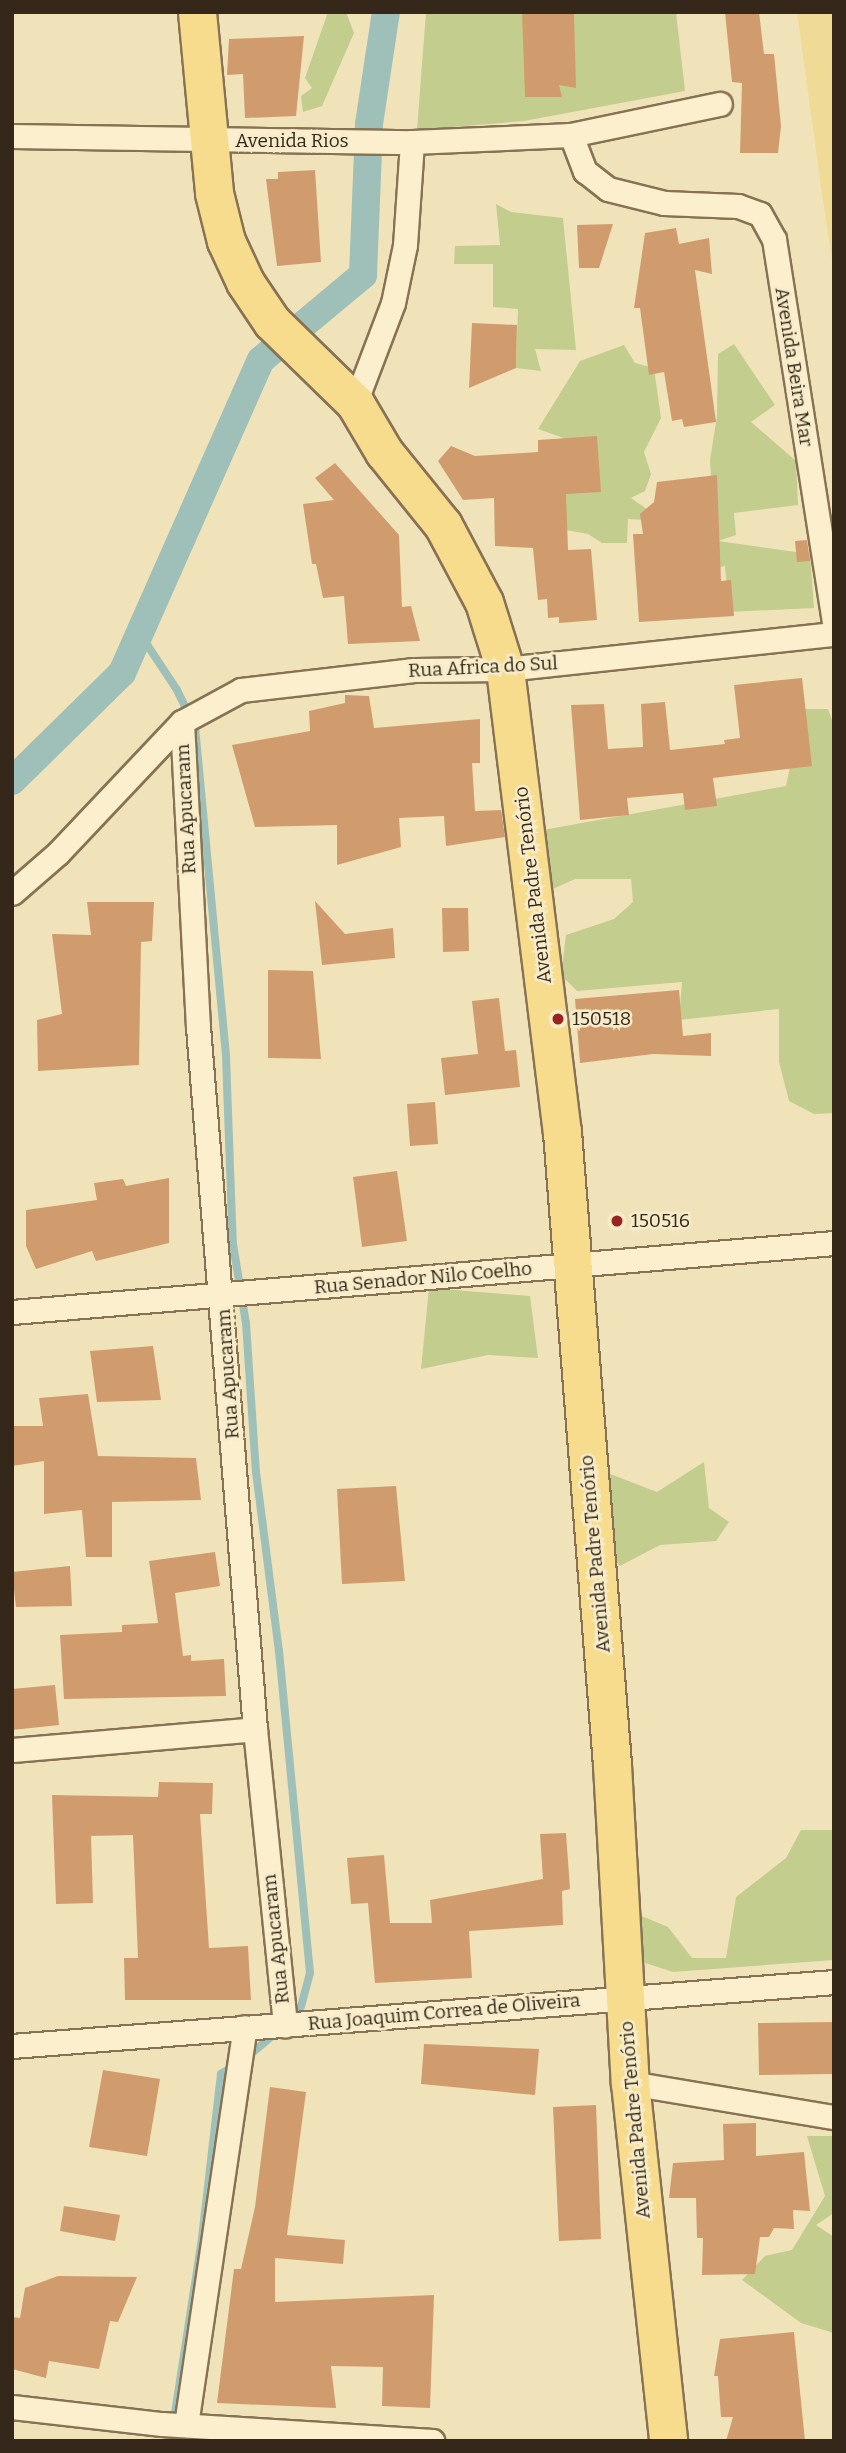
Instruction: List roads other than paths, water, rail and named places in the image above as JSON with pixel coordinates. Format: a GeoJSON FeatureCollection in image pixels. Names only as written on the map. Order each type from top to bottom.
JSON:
{"type":"FeatureCollection","features":[{"type":"Feature","properties":{"kind":"main road","name":"Avenida Padre Tenório"},"geometry":{"type":"LineString","coordinates":[[197,12],[207,141],[226,241],[251,291],[272,322],[355,403],[384,452],[415,486],[467,564],[484,601],[505,669],[562,1132],[612,1765],[630,2083],[668,2441]]}},
{"type":"Feature","properties":{"kind":"street","name":"Avenida Rios"},"geometry":{"type":"LineString","coordinates":[[12,136],[402,142],[571,135],[720,104]]}},
{"type":"Feature","properties":{"kind":"street","name":"Avenida Beira Mar"},"geometry":{"type":"LineString","coordinates":[[571,135],[585,171],[608,189],[664,203],[738,206],[760,214],[774,239],[834,621]]}},
{"type":"Feature","properties":{"kind":"street"},"geometry":{"type":"LineString","coordinates":[[355,403],[393,303],[405,245],[402,142]]}},
{"type":"Feature","properties":{"kind":"street","name":"Rua Africa do Sul"},"geometry":{"type":"LineString","coordinates":[[12,893],[58,853],[182,722],[241,690],[414,670],[505,669],[834,634]]}},
{"type":"Feature","properties":{"kind":"street","name":"Rua Apucaram"},"geometry":{"type":"LineString","coordinates":[[182,722],[198,1027],[222,1295],[255,1729],[285,2025]]}},
{"type":"Feature","properties":{"kind":"street","name":"Rua Senador Nilo Coelho"},"geometry":{"type":"LineString","coordinates":[[12,1312],[834,1243]]}},
{"type":"Feature","properties":{"kind":"street"},"geometry":{"type":"LineString","coordinates":[[12,1750],[255,1729]]}},
{"type":"Feature","properties":{"kind":"street","name":"Rua Joaquim Correa de Oliveira"},"geometry":{"type":"LineString","coordinates":[[12,2046],[834,1982]]}},
{"type":"Feature","properties":{"kind":"street"},"geometry":{"type":"LineString","coordinates":[[186,2425],[245,2027]]}},
{"type":"Feature","properties":{"kind":"street"},"geometry":{"type":"LineString","coordinates":[[630,2083],[834,2117]]}},
{"type":"Feature","properties":{"kind":"street"},"geometry":{"type":"LineString","coordinates":[[12,2407],[160,2432],[186,2425],[432,2441]]}},
{"type":"Feature","properties":{"kind":"waterway"},"geometry":{"type":"LineString","coordinates":[[12,781],[122,673],[261,360],[363,275],[369,124],[386,12]]}},
{"type":"Feature","properties":{"kind":"waterway"},"geometry":{"type":"LineString","coordinates":[[140,634],[177,690],[195,727],[226,1057],[233,1244],[246,1323],[256,1472],[279,1651],[310,1973],[301,2006],[289,2019]]}},
{"type":"Feature","properties":{"kind":"waterway"},"geometry":{"type":"LineString","coordinates":[[245,2059],[278,2031]]}},
{"type":"Feature","properties":{"kind":"waterway"},"geometry":{"type":"LineString","coordinates":[[175,2413],[202,2238],[221,2074],[234,2066]]}},
{"type":"Feature","properties":{"kind":"place","name":"150518"},"geometry":{"type":"Point","coordinates":[558,1019]}},
{"type":"Feature","properties":{"kind":"place","name":"150516"},"geometry":{"type":"Point","coordinates":[617,1221]}}]}
